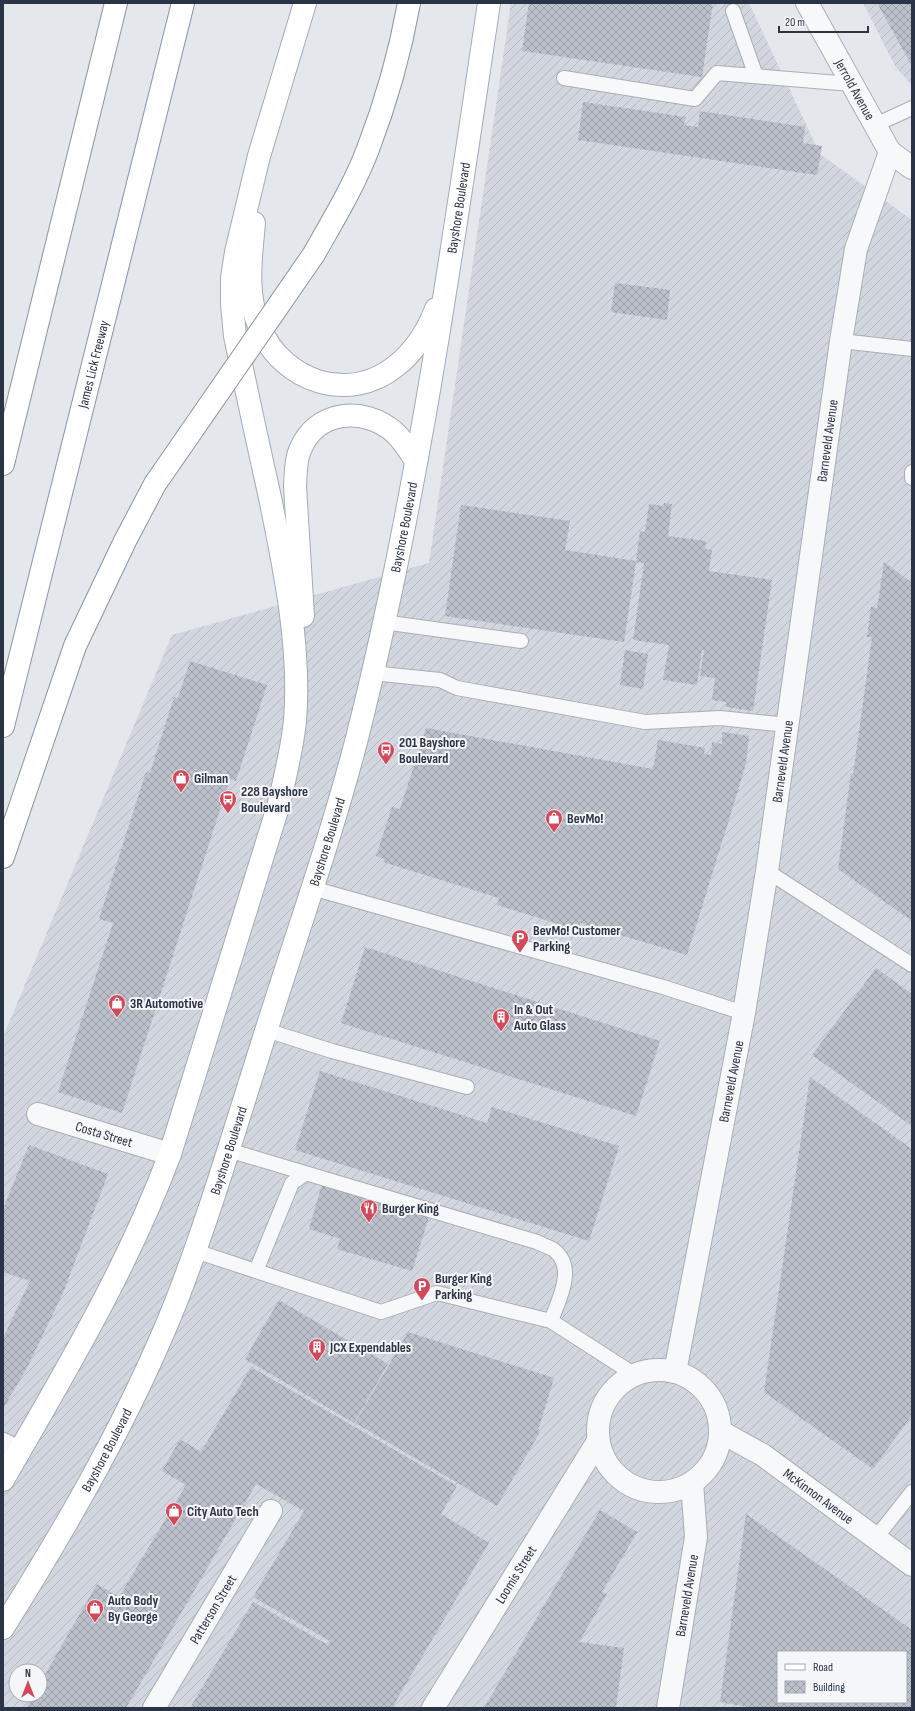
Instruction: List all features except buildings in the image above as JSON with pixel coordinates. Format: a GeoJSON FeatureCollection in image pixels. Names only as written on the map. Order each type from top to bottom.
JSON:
{"type":"FeatureCollection","features":[{"type":"Feature","properties":{"kind":"main road"},"geometry":{"type":"LineString","coordinates":[[88,115],[102,3]]}},
{"type":"Feature","properties":{"kind":"main road"},"geometry":{"type":"LineString","coordinates":[[3,464],[116,3]]}},
{"type":"Feature","properties":{"kind":"main road","name":"James Lick Freeway"},"geometry":{"type":"LineString","coordinates":[[3,726],[183,3]]}},
{"type":"Feature","properties":{"kind":"main road"},"geometry":{"type":"LineString","coordinates":[[295,720],[295,672],[292,626],[282,557],[235,336],[232,304],[232,278],[236,252],[259,156],[305,3]]}},
{"type":"Feature","properties":{"kind":"main road"},"geometry":{"type":"LineString","coordinates":[[3,857],[75,646],[125,541],[155,484],[314,254],[345,198],[368,150],[386,96],[403,35],[409,3]]}},
{"type":"Feature","properties":{"kind":"main road","name":"Bayshore Boulevard"},"geometry":{"type":"LineString","coordinates":[[3,1628],[81,1497],[130,1405],[174,1305],[195,1251],[339,801],[372,673],[416,461],[447,284],[489,3]]}},
{"type":"Feature","properties":{"kind":"main road"},"geometry":{"type":"LineString","coordinates":[[259,156],[250,264],[252,304],[260,329],[268,343],[287,365],[299,373],[329,385],[345,385],[368,380],[396,366],[411,352],[424,334],[447,284]]}},
{"type":"Feature","properties":{"kind":"main road"},"geometry":{"type":"LineString","coordinates":[[3,1480],[11,1448],[114,1282],[154,1197],[170,1154],[278,807],[289,763],[301,668],[303,621],[295,486],[296,465],[300,450],[308,436],[319,425],[334,417],[349,414],[369,418],[394,432],[406,444],[416,461]]}},
{"type":"Feature","properties":{"kind":"street","name":"Jerrold Avenue"},"geometry":{"type":"LineString","coordinates":[[807,3],[890,152],[912,168]]}},
{"type":"Feature","properties":{"kind":"street","name":"Barneveld Avenue"},"geometry":{"type":"LineString","coordinates":[[675,1372],[744,1013],[767,872],[841,341],[856,249],[890,152]]}},
{"type":"Feature","properties":{"kind":"street","name":"Costa Street"},"geometry":{"type":"LineString","coordinates":[[38,1114],[170,1154]]}},
{"type":"Feature","properties":{"kind":"street"},"geometry":{"type":"LineString","coordinates":[[654,1370],[675,1372],[694,1380],[708,1394],[718,1412],[721,1432],[717,1452],[708,1469],[692,1483],[674,1491],[653,1492],[634,1488],[617,1476],[604,1460],[598,1441],[598,1420],[605,1401],[618,1386],[635,1375],[654,1370]]}},
{"type":"Feature","properties":{"kind":"street","name":"McKinnon Avenue"},"geometry":{"type":"LineString","coordinates":[[721,1432],[764,1456],[912,1565]]}},
{"type":"Feature","properties":{"kind":"street","name":"Loomis Street"},"geometry":{"type":"LineString","coordinates":[[433,1708],[598,1441]]}},
{"type":"Feature","properties":{"kind":"street","name":"Barneveld Avenue"},"geometry":{"type":"LineString","coordinates":[[668,1708],[696,1537],[692,1483]]}},
{"type":"Feature","properties":{"kind":"street","name":"Patterson Street"},"geometry":{"type":"LineString","coordinates":[[154,1708],[271,1511]]}},
{"type":"Feature","properties":{"kind":"lane"},"geometry":{"type":"LineString","coordinates":[[733,11],[756,76]]}},
{"type":"Feature","properties":{"kind":"lane"},"geometry":{"type":"LineString","coordinates":[[564,78],[695,98],[717,73],[851,84]]}},
{"type":"Feature","properties":{"kind":"lane"},"geometry":{"type":"LineString","coordinates":[[875,125],[912,108]]}},
{"type":"Feature","properties":{"kind":"lane"},"geometry":{"type":"LineString","coordinates":[[841,341],[912,349]]}},
{"type":"Feature","properties":{"kind":"lane"},"geometry":{"type":"LineString","coordinates":[[912,472],[912,478]]}},
{"type":"Feature","properties":{"kind":"lane"},"geometry":{"type":"LineString","coordinates":[[383,622],[521,641]]}},
{"type":"Feature","properties":{"kind":"lane"},"geometry":{"type":"LineString","coordinates":[[372,673],[440,680],[457,688],[646,722],[720,718],[787,725]]}},
{"type":"Feature","properties":{"kind":"lane"},"geometry":{"type":"LineString","coordinates":[[767,872],[912,965]]}},
{"type":"Feature","properties":{"kind":"lane"},"geometry":{"type":"LineString","coordinates":[[312,888],[663,987],[744,1013]]}},
{"type":"Feature","properties":{"kind":"lane"},"geometry":{"type":"LineString","coordinates":[[266,1030],[332,1051],[467,1088]]}},
{"type":"Feature","properties":{"kind":"lane"},"geometry":{"type":"LineString","coordinates":[[228,1150],[537,1242],[554,1250],[562,1260],[565,1271],[565,1280],[551,1321]]}},
{"type":"Feature","properties":{"kind":"lane"},"geometry":{"type":"LineString","coordinates":[[256,1271],[292,1183],[305,1174]]}},
{"type":"Feature","properties":{"kind":"lane"},"geometry":{"type":"LineString","coordinates":[[195,1251],[381,1312],[437,1293],[551,1321],[635,1375]]}},
{"type":"Feature","properties":{"kind":"lane"},"geometry":{"type":"LineString","coordinates":[[875,1539],[912,1492]]}},
{"type":"Feature","properties":{"kind":"shaded area"},"geometry":{"type":"Polygon","coordinates":[[[511,3],[749,3],[820,154],[912,220],[912,1708],[3,1708],[3,1037],[172,635],[429,563],[511,3]]]}},
{"type":"Feature","properties":{"kind":"shaded area"},"geometry":{"type":"Polygon","coordinates":[[[863,3],[912,3],[912,86],[895,66],[863,3]]]}},
{"type":"Feature","properties":{"kind":"place","name":"201 Bayshore Boulevard"},"geometry":{"type":"Point","coordinates":[386,765]}},
{"type":"Feature","properties":{"kind":"place","name":"Gilman"},"geometry":{"type":"Point","coordinates":[181,793]}},
{"type":"Feature","properties":{"kind":"place","name":"228 Bayshore Boulevard"},"geometry":{"type":"Point","coordinates":[228,814]}},
{"type":"Feature","properties":{"kind":"place","name":"BevMo!"},"geometry":{"type":"Point","coordinates":[554,833]}},
{"type":"Feature","properties":{"kind":"place","name":"BevMo! Customer Parking"},"geometry":{"type":"Point","coordinates":[520,953]}},
{"type":"Feature","properties":{"kind":"place","name":"3R Automotive"},"geometry":{"type":"Point","coordinates":[117,1018]}},
{"type":"Feature","properties":{"kind":"place","name":"In & Out Auto Glass"},"geometry":{"type":"Point","coordinates":[501,1032]}},
{"type":"Feature","properties":{"kind":"place","name":"Burger King"},"geometry":{"type":"Point","coordinates":[369,1223]}},
{"type":"Feature","properties":{"kind":"place","name":"Burger King Parking"},"geometry":{"type":"Point","coordinates":[422,1301]}},
{"type":"Feature","properties":{"kind":"place","name":"JCX Expendables"},"geometry":{"type":"Point","coordinates":[317,1362]}},
{"type":"Feature","properties":{"kind":"place","name":"City Auto Tech"},"geometry":{"type":"Point","coordinates":[174,1526]}},
{"type":"Feature","properties":{"kind":"place","name":"Auto Body By George"},"geometry":{"type":"Point","coordinates":[95,1623]}}]}
